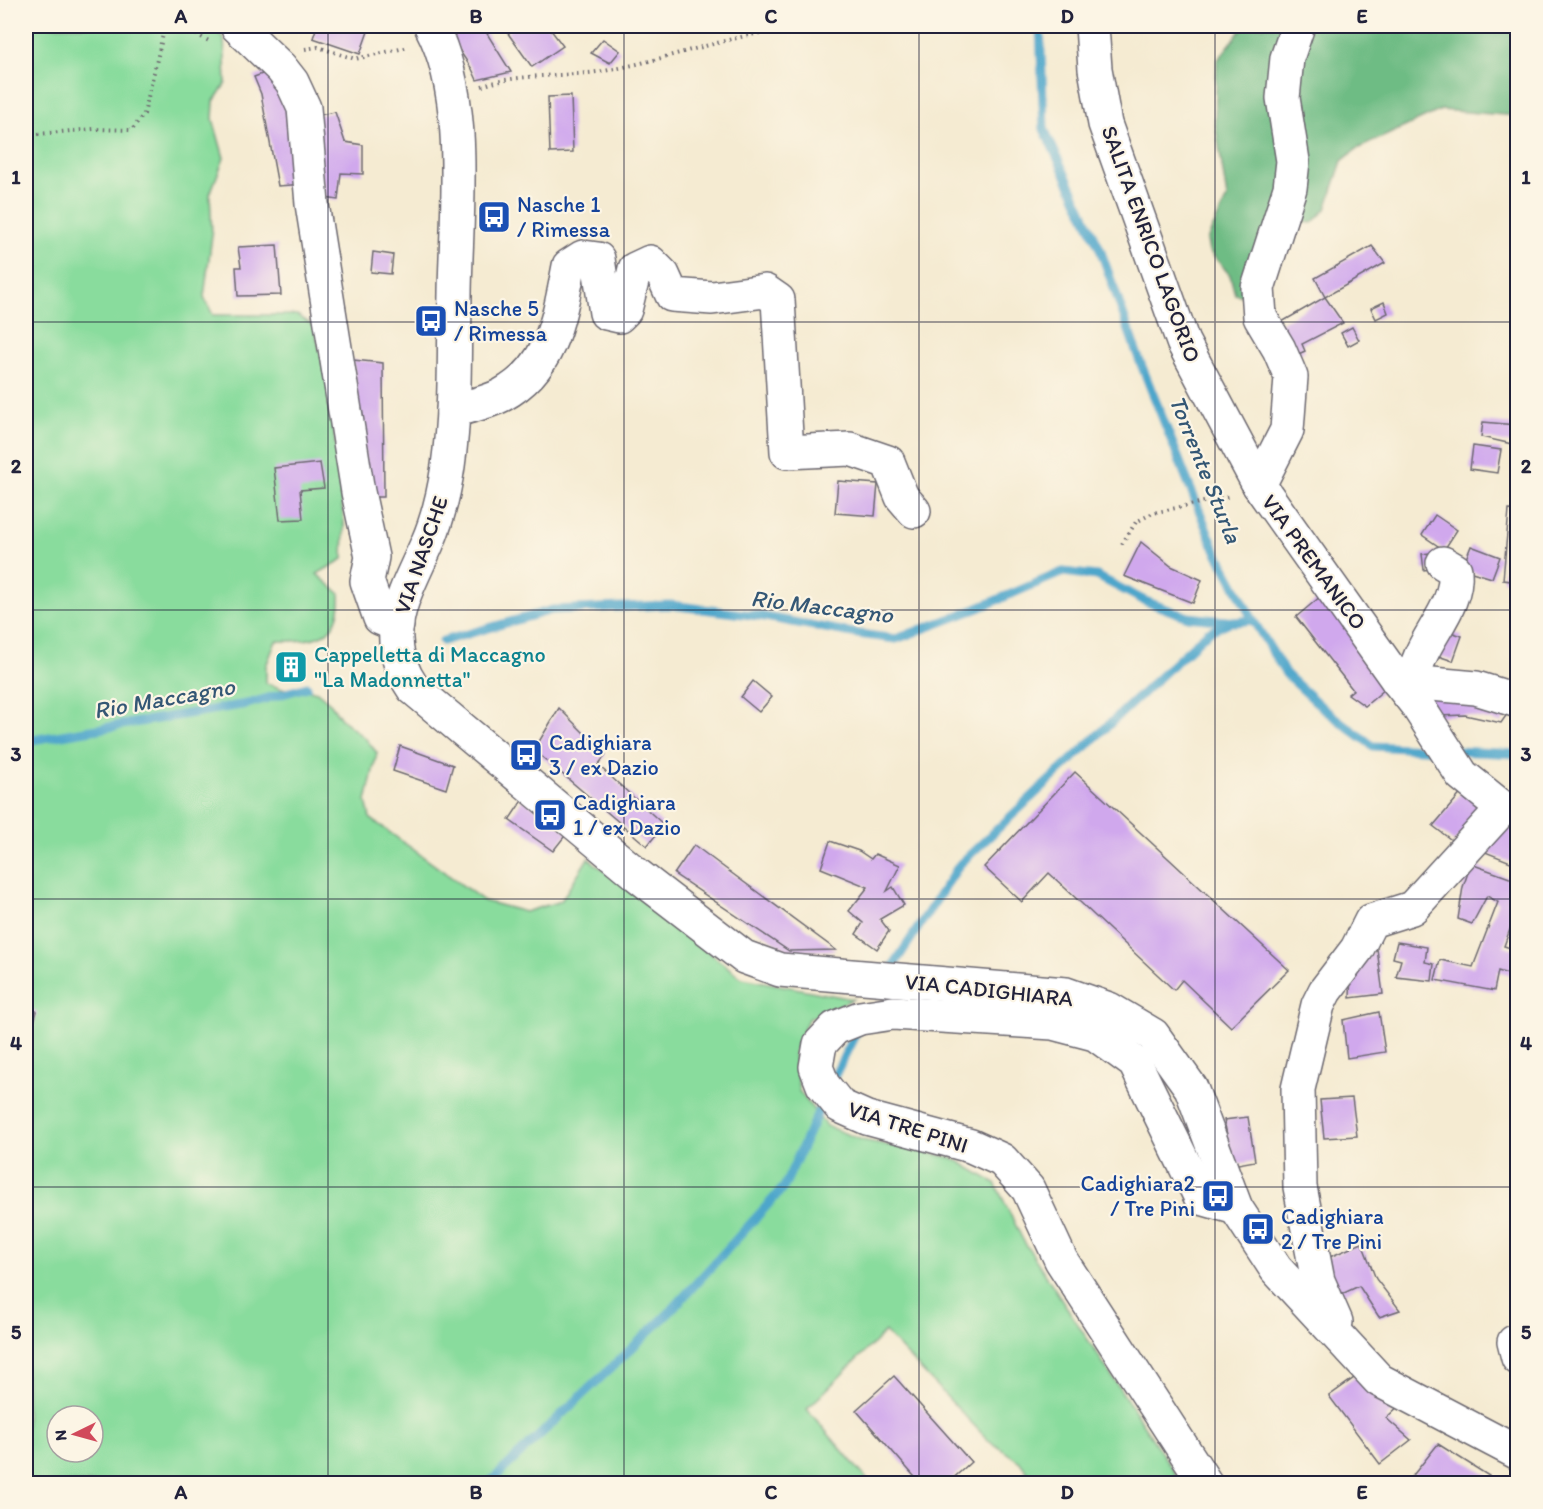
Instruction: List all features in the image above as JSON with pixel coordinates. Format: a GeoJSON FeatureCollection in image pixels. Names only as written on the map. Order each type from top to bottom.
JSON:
{"type":"FeatureCollection","features":[{"type":"Feature","properties":{"kind":"street","name":"VIA NASCHE"},"geometry":{"type":"LineString","coordinates":[[237,26],[286,75],[304,108],[312,204],[358,492],[372,557],[367,581],[380,618],[397,625],[405,587],[427,544],[439,511],[448,465],[453,411],[456,194],[453,96],[449,69],[435,33]]}},
{"type":"Feature","properties":{"kind":"street","name":"SALITA ENRICO LAGORIO"},"geometry":{"type":"LineString","coordinates":[[1092,26],[1095,69],[1105,124],[1183,342],[1246,490]]}},
{"type":"Feature","properties":{"kind":"street","name":"VIA PREMANICO"},"geometry":{"type":"LineString","coordinates":[[1298,26],[1287,58],[1283,98],[1293,161],[1290,188],[1258,288],[1260,316],[1279,349],[1291,377],[1287,430],[1246,490],[1409,689],[1462,775],[1503,808],[1412,908],[1371,921],[1357,949],[1325,991],[1318,1005],[1298,1089],[1300,1187],[1318,1281],[1346,1346]]}},
{"type":"Feature","properties":{"kind":"street"},"geometry":{"type":"LineString","coordinates":[[453,411],[500,396],[529,377],[549,347],[569,266],[583,257],[598,259],[606,313],[619,316],[625,310],[635,269],[650,262],[663,275],[672,295],[712,298],[765,291],[777,300],[787,452],[850,448],[888,462],[902,497],[914,511]]}},
{"type":"Feature","properties":{"kind":"street"},"geometry":{"type":"LineString","coordinates":[[1443,563],[1455,570],[1456,583],[1446,610],[1414,668],[1409,689],[1476,688],[1518,701]]}},
{"type":"Feature","properties":{"kind":"street","name":"VIA CADIGHIARA"},"geometry":{"type":"LineString","coordinates":[[397,625],[395,646],[401,671],[412,688],[636,874],[744,957],[780,970],[1066,994],[1109,1009],[1153,1035],[1191,1088],[1236,1208],[1275,1269],[1378,1380],[1518,1453]]}},
{"type":"Feature","properties":{"kind":"street","name":"VIA TRE PINI"},"geometry":{"type":"LineString","coordinates":[[1206,1484],[1061,1260],[1028,1189],[1002,1160],[971,1146],[867,1118],[840,1106],[823,1085],[816,1067],[820,1044],[835,1028],[861,1018],[892,1013],[1053,1023],[1095,1034],[1135,1063],[1201,1198],[1236,1208]]}},
{"type":"Feature","properties":{"kind":"street"},"geometry":{"type":"LineString","coordinates":[[1518,1340],[1514,1342],[1518,1358]]}},
{"type":"Feature","properties":{"kind":"path"},"geometry":{"type":"LineString","coordinates":[[26,135],[94,129],[132,130],[144,114],[165,26]]}},
{"type":"Feature","properties":{"kind":"path"},"geometry":{"type":"LineString","coordinates":[[453,96],[490,83],[529,75],[608,70],[761,31],[816,26]]}},
{"type":"Feature","properties":{"kind":"path"},"geometry":{"type":"LineString","coordinates":[[318,47],[355,59],[435,33]]}},
{"type":"Feature","properties":{"kind":"path","name":"VIA PREMANICO"},"geometry":{"type":"LineString","coordinates":[[1122,544],[1136,522],[1153,513],[1246,490]]}},
{"type":"Feature","properties":{"kind":"green space"},"geometry":{"type":"Polygon","coordinates":[[[26,26],[209,26],[224,38],[226,83],[214,101],[213,119],[224,158],[210,194],[212,235],[204,297],[213,315],[297,315],[314,326],[329,388],[344,523],[343,559],[317,574],[340,594],[336,620],[323,635],[302,640],[276,641],[266,666],[266,683],[282,689],[301,688],[317,692],[331,704],[341,719],[366,739],[377,753],[366,801],[370,818],[484,901],[525,912],[561,901],[588,858],[742,978],[853,999],[808,1019],[794,1052],[799,1091],[826,1126],[862,1140],[953,1158],[995,1183],[1023,1240],[1176,1475],[1168,1483],[1035,1483],[1020,1462],[987,1439],[885,1332],[807,1409],[870,1483],[26,1483],[26,26]]]}},
{"type":"Feature","properties":{"kind":"green space"},"geometry":{"type":"Polygon","coordinates":[[[1244,26],[1517,26],[1517,116],[1441,110],[1357,149],[1342,161],[1326,209],[1312,223],[1274,220],[1244,296],[1235,294],[1230,275],[1209,251],[1207,240],[1227,198],[1215,121],[1217,61],[1244,26]]]}},
{"type":"Feature","properties":{"kind":"building"},"geometry":{"type":"Polygon","coordinates":[[[317,26],[370,26],[360,54],[313,38],[317,26]]]}},
{"type":"Feature","properties":{"kind":"building"},"geometry":{"type":"Polygon","coordinates":[[[443,26],[488,26],[490,29],[486,32],[511,72],[477,80],[443,26]]]}},
{"type":"Feature","properties":{"kind":"building"},"geometry":{"type":"Polygon","coordinates":[[[514,26],[548,26],[563,46],[532,67],[507,32],[514,26]]]}},
{"type":"Feature","properties":{"kind":"building"},"geometry":{"type":"Polygon","coordinates":[[[603,39],[620,51],[610,63],[591,53],[603,39]]]}},
{"type":"Feature","properties":{"kind":"building"},"geometry":{"type":"Polygon","coordinates":[[[273,70],[302,133],[305,184],[278,186],[261,94],[254,77],[273,70]]]}},
{"type":"Feature","properties":{"kind":"building"},"geometry":{"type":"Polygon","coordinates":[[[571,96],[573,152],[550,153],[548,97],[571,96]]]}},
{"type":"Feature","properties":{"kind":"building"},"geometry":{"type":"Polygon","coordinates":[[[335,112],[345,142],[363,145],[363,174],[341,173],[338,200],[325,198],[313,116],[335,112]]]}},
{"type":"Feature","properties":{"kind":"building"},"geometry":{"type":"Polygon","coordinates":[[[277,245],[281,295],[238,296],[236,267],[241,267],[238,247],[277,245]]]}},
{"type":"Feature","properties":{"kind":"building"},"geometry":{"type":"Polygon","coordinates":[[[1372,246],[1385,263],[1325,297],[1315,278],[1372,246]]]}},
{"type":"Feature","properties":{"kind":"building"},"geometry":{"type":"Polygon","coordinates":[[[373,252],[393,255],[391,274],[371,272],[373,252]]]}},
{"type":"Feature","properties":{"kind":"building"},"geometry":{"type":"Polygon","coordinates":[[[1325,297],[1343,323],[1302,344],[1305,351],[1292,357],[1273,327],[1325,297]]]}},
{"type":"Feature","properties":{"kind":"building"},"geometry":{"type":"Polygon","coordinates":[[[1384,302],[1388,313],[1376,319],[1371,308],[1384,302]]]}},
{"type":"Feature","properties":{"kind":"building"},"geometry":{"type":"Polygon","coordinates":[[[1352,327],[1359,340],[1348,346],[1341,333],[1352,327]]]}},
{"type":"Feature","properties":{"kind":"building"},"geometry":{"type":"Polygon","coordinates":[[[353,360],[383,363],[384,497],[369,497],[353,360]]]}},
{"type":"Feature","properties":{"kind":"building"},"geometry":{"type":"Polygon","coordinates":[[[1483,422],[1516,425],[1512,444],[1481,437],[1483,422]]]}},
{"type":"Feature","properties":{"kind":"building"},"geometry":{"type":"Polygon","coordinates":[[[1473,446],[1501,450],[1497,473],[1470,469],[1473,446]]]}},
{"type":"Feature","properties":{"kind":"building"},"geometry":{"type":"Polygon","coordinates":[[[320,463],[324,488],[300,490],[303,519],[280,520],[274,468],[320,463]]]}},
{"type":"Feature","properties":{"kind":"building"},"geometry":{"type":"Polygon","coordinates":[[[838,481],[878,484],[875,516],[835,513],[838,481]]]}},
{"type":"Feature","properties":{"kind":"building"},"geometry":{"type":"Polygon","coordinates":[[[1509,510],[1518,511],[1518,582],[1503,580],[1509,510]]]}},
{"type":"Feature","properties":{"kind":"building"},"geometry":{"type":"Polygon","coordinates":[[[1435,515],[1457,530],[1444,550],[1422,535],[1435,515]]]}},
{"type":"Feature","properties":{"kind":"building"},"geometry":{"type":"Polygon","coordinates":[[[1141,542],[1171,566],[1202,580],[1193,603],[1124,576],[1141,542]]]}},
{"type":"Feature","properties":{"kind":"building"},"geometry":{"type":"Polygon","coordinates":[[[1471,546],[1500,557],[1492,578],[1462,569],[1471,546]]]}},
{"type":"Feature","properties":{"kind":"building"},"geometry":{"type":"Polygon","coordinates":[[[1438,552],[1439,568],[1424,570],[1422,554],[1438,552]]]}},
{"type":"Feature","properties":{"kind":"building"},"geometry":{"type":"Polygon","coordinates":[[[1321,596],[1392,683],[1365,706],[1348,694],[1353,690],[1296,617],[1321,596]]]}},
{"type":"Feature","properties":{"kind":"building"},"geometry":{"type":"Polygon","coordinates":[[[1445,630],[1462,636],[1453,661],[1435,655],[1445,630]]]}},
{"type":"Feature","properties":{"kind":"building","name":"Cappelletta di Maccagno \"La Madonnetta\""},"geometry":{"type":"Polygon","coordinates":[[[286,656],[303,662],[297,678],[280,672],[286,656]]]}},
{"type":"Feature","properties":{"kind":"building"},"geometry":{"type":"Polygon","coordinates":[[[753,681],[772,697],[759,712],[741,697],[753,681]]]}},
{"type":"Feature","properties":{"kind":"building"},"geometry":{"type":"Polygon","coordinates":[[[1422,689],[1510,710],[1501,723],[1465,715],[1438,716],[1422,689]]]}},
{"type":"Feature","properties":{"kind":"building"},"geometry":{"type":"Polygon","coordinates":[[[559,708],[606,755],[598,765],[664,825],[647,846],[534,750],[559,708]]]}},
{"type":"Feature","properties":{"kind":"building"},"geometry":{"type":"Polygon","coordinates":[[[400,746],[453,765],[446,789],[393,771],[400,746]]]}},
{"type":"Feature","properties":{"kind":"building"},"geometry":{"type":"Polygon","coordinates":[[[1075,772],[1289,970],[1231,1027],[1182,980],[1174,990],[1049,873],[1022,902],[984,867],[1075,772]]]}},
{"type":"Feature","properties":{"kind":"building"},"geometry":{"type":"Polygon","coordinates":[[[1469,784],[1491,802],[1454,842],[1433,826],[1469,784]]]}},
{"type":"Feature","properties":{"kind":"building"},"geometry":{"type":"Polygon","coordinates":[[[523,799],[568,832],[553,851],[509,820],[523,799]]]}},
{"type":"Feature","properties":{"kind":"building"},"geometry":{"type":"Polygon","coordinates":[[[1509,812],[1518,816],[1518,865],[1485,852],[1509,812]]]}},
{"type":"Feature","properties":{"kind":"building"},"geometry":{"type":"Polygon","coordinates":[[[830,841],[859,851],[871,859],[875,854],[900,865],[887,891],[893,887],[904,905],[880,919],[889,931],[877,949],[856,934],[863,923],[849,911],[868,887],[821,868],[830,841]]]}},
{"type":"Feature","properties":{"kind":"building"},"geometry":{"type":"Polygon","coordinates":[[[694,845],[836,950],[789,951],[674,874],[694,845]]]}},
{"type":"Feature","properties":{"kind":"building"},"geometry":{"type":"Polygon","coordinates":[[[1471,864],[1518,881],[1518,907],[1504,946],[1517,950],[1511,975],[1498,971],[1494,991],[1435,980],[1440,960],[1473,967],[1498,902],[1487,896],[1472,924],[1458,919],[1463,887],[1471,864]]]}},
{"type":"Feature","properties":{"kind":"building"},"geometry":{"type":"Polygon","coordinates":[[[1397,942],[1427,947],[1425,962],[1434,964],[1432,981],[1396,977],[1401,960],[1393,958],[1397,942]]]}},
{"type":"Feature","properties":{"kind":"building"},"geometry":{"type":"Polygon","coordinates":[[[1377,949],[1383,994],[1350,998],[1351,970],[1377,949]]]}},
{"type":"Feature","properties":{"kind":"building"},"geometry":{"type":"Polygon","coordinates":[[[26,1009],[37,1011],[31,1034],[26,1033],[26,1009]]]}},
{"type":"Feature","properties":{"kind":"building"},"geometry":{"type":"Polygon","coordinates":[[[1379,1012],[1385,1052],[1347,1058],[1343,1020],[1379,1012]]]}},
{"type":"Feature","properties":{"kind":"building"},"geometry":{"type":"Polygon","coordinates":[[[1352,1098],[1357,1136],[1324,1138],[1320,1100],[1352,1098]]]}},
{"type":"Feature","properties":{"kind":"building"},"geometry":{"type":"Polygon","coordinates":[[[1248,1117],[1255,1161],[1233,1165],[1224,1120],[1248,1117]]]}},
{"type":"Feature","properties":{"kind":"building"},"geometry":{"type":"Polygon","coordinates":[[[1362,1243],[1376,1279],[1400,1310],[1379,1317],[1359,1286],[1344,1293],[1326,1289],[1325,1259],[1362,1243]]]}},
{"type":"Feature","properties":{"kind":"building"},"geometry":{"type":"Polygon","coordinates":[[[1364,1371],[1403,1402],[1386,1418],[1411,1440],[1380,1464],[1329,1396],[1364,1371]]]}},
{"type":"Feature","properties":{"kind":"building"},"geometry":{"type":"Polygon","coordinates":[[[894,1376],[971,1462],[947,1484],[921,1484],[856,1410],[894,1376]]]}},
{"type":"Feature","properties":{"kind":"building"},"geometry":{"type":"Polygon","coordinates":[[[1438,1444],[1489,1476],[1484,1484],[1406,1484],[1438,1444]]]}},
{"type":"Feature","properties":{"kind":"waterway","name":"Torrente Sturla"},"geometry":{"type":"LineString","coordinates":[[1040,26],[1044,129],[1100,249],[1139,359],[1213,545],[1253,620],[1286,674],[1325,710],[1373,746],[1438,750]]}},
{"type":"Feature","properties":{"kind":"waterway","name":"Rio Maccagno"},"geometry":{"type":"LineString","coordinates":[[443,641],[552,610],[670,605],[760,616],[896,639],[976,609],[1063,572],[1097,576],[1145,601],[1188,617],[1235,622],[1253,620]]}},
{"type":"Feature","properties":{"kind":"waterway"},"geometry":{"type":"LineString","coordinates":[[889,972],[960,864],[1208,632],[1232,621]]}},
{"type":"Feature","properties":{"kind":"waterway","name":"Rio Maccagno"},"geometry":{"type":"LineString","coordinates":[[26,741],[247,704],[307,687]]}},
{"type":"Feature","properties":{"kind":"waterway","name":"Torrente Sturla"},"geometry":{"type":"LineString","coordinates":[[1455,751],[1518,754]]}},
{"type":"Feature","properties":{"kind":"waterway"},"geometry":{"type":"LineString","coordinates":[[831,1083],[858,1029]]}},
{"type":"Feature","properties":{"kind":"waterway"},"geometry":{"type":"LineString","coordinates":[[488,1484],[669,1313],[784,1187],[824,1099]]}},
{"type":"Feature","properties":{"kind":"place","name":"Nasche 1 / Rimessa"},"geometry":{"type":"Point","coordinates":[494,217]}},
{"type":"Feature","properties":{"kind":"place","name":"Nasche 5 / Rimessa"},"geometry":{"type":"Point","coordinates":[431,321]}},
{"type":"Feature","properties":{"kind":"place","name":"Cappelletta di Maccagno \"La Madonnetta\""},"geometry":{"type":"Point","coordinates":[291,667]}},
{"type":"Feature","properties":{"kind":"place","name":"Cadighiara 3 / ex Dazio"},"geometry":{"type":"Point","coordinates":[526,755]}},
{"type":"Feature","properties":{"kind":"place","name":"Cadighiara 1 / ex Dazio"},"geometry":{"type":"Point","coordinates":[550,815]}},
{"type":"Feature","properties":{"kind":"place","name":"Cadighiara2 / Tre Pini"},"geometry":{"type":"Point","coordinates":[1218,1196]}},
{"type":"Feature","properties":{"kind":"place","name":"Cadighiara 2 / Tre Pini"},"geometry":{"type":"Point","coordinates":[1258,1229]}}]}
